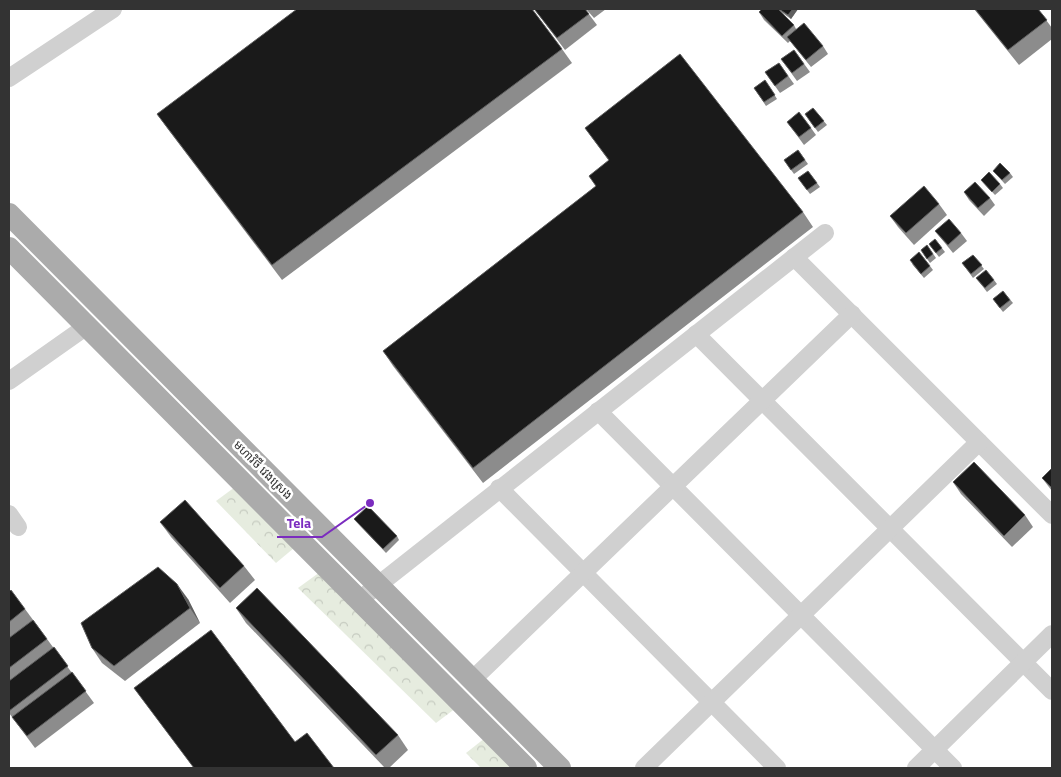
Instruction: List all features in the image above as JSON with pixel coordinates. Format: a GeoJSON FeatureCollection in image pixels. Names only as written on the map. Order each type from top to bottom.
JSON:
{"type":"FeatureCollection","features":[{"type":"Feature","properties":{"kind":"main road","name":"មហាវិថី វេងស្រេង"},"geometry":{"type":"LineString","coordinates":[[9,214],[560,768]]}},
{"type":"Feature","properties":{"kind":"main road","name":"មហាវិថី វេងស្រេង"},"geometry":{"type":"LineString","coordinates":[[9,248],[526,768]]}},
{"type":"Feature","properties":{"kind":"main road"},"geometry":{"type":"LineString","coordinates":[[187,428],[204,410]]}},
{"type":"Feature","properties":{"kind":"street"},"geometry":{"type":"LineString","coordinates":[[9,78],[114,9]]}},
{"type":"Feature","properties":{"kind":"street"},"geometry":{"type":"LineString","coordinates":[[360,600],[376,584],[825,233]]}},
{"type":"Feature","properties":{"kind":"street"},"geometry":{"type":"LineString","coordinates":[[794,257],[1052,515]]}},
{"type":"Feature","properties":{"kind":"street"},"geometry":{"type":"LineString","coordinates":[[472,680],[852,314]]}},
{"type":"Feature","properties":{"kind":"street"},"geometry":{"type":"LineString","coordinates":[[9,381],[87,326]]}},
{"type":"Feature","properties":{"kind":"street"},"geometry":{"type":"LineString","coordinates":[[696,334],[1052,692]]}},
{"type":"Feature","properties":{"kind":"street"},"geometry":{"type":"LineString","coordinates":[[598,410],[953,768]]}},
{"type":"Feature","properties":{"kind":"street"},"geometry":{"type":"LineString","coordinates":[[644,768],[800,614],[979,442]]}},
{"type":"Feature","properties":{"kind":"street"},"geometry":{"type":"LineString","coordinates":[[499,488],[776,768]]}},
{"type":"Feature","properties":{"kind":"street"},"geometry":{"type":"LineString","coordinates":[[916,768],[1052,634]]}},
{"type":"Feature","properties":{"kind":"green space"},"geometry":{"type":"Polygon","coordinates":[[[235,487],[294,548],[276,563],[216,501],[235,487]]]}},
{"type":"Feature","properties":{"kind":"green space"},"geometry":{"type":"Polygon","coordinates":[[[320,572],[456,708],[436,723],[298,588],[320,572]]]}},
{"type":"Feature","properties":{"kind":"green space"},"geometry":{"type":"Polygon","coordinates":[[[485,738],[515,768],[481,768],[466,753],[485,738]]]}},
{"type":"Feature","properties":{"kind":"building"},"geometry":{"type":"Polygon","coordinates":[[[297,9],[532,9],[562,49],[272,265],[157,114],[297,9]]]}},
{"type":"Feature","properties":{"kind":"building"},"geometry":{"type":"Polygon","coordinates":[[[585,9],[589,14],[557,38],[535,10],[585,9]]]}},
{"type":"Feature","properties":{"kind":"building"},"geometry":{"type":"Polygon","coordinates":[[[762,9],[778,9],[794,25],[782,36],[759,12],[762,9]]]}},
{"type":"Feature","properties":{"kind":"building"},"geometry":{"type":"Polygon","coordinates":[[[779,9],[793,9],[788,15],[779,9]]]}},
{"type":"Feature","properties":{"kind":"building"},"geometry":{"type":"Polygon","coordinates":[[[975,9],[1038,9],[1047,20],[1008,50],[975,9]]]}},
{"type":"Feature","properties":{"kind":"building"},"geometry":{"type":"Polygon","coordinates":[[[804,23],[823,46],[806,60],[787,37],[804,23]]]}},
{"type":"Feature","properties":{"kind":"building"},"geometry":{"type":"Polygon","coordinates":[[[794,50],[804,64],[792,73],[781,59],[794,50]]]}},
{"type":"Feature","properties":{"kind":"building"},"geometry":{"type":"Polygon","coordinates":[[[680,54],[803,212],[473,468],[383,351],[596,186],[589,176],[609,160],[585,128],[680,54]]]}},
{"type":"Feature","properties":{"kind":"building"},"geometry":{"type":"Polygon","coordinates":[[[779,63],[788,76],[775,86],[765,72],[779,63]]]}},
{"type":"Feature","properties":{"kind":"building"},"geometry":{"type":"Polygon","coordinates":[[[765,80],[775,95],[764,102],[754,88],[765,80]]]}},
{"type":"Feature","properties":{"kind":"building"},"geometry":{"type":"Polygon","coordinates":[[[813,108],[824,121],[815,128],[805,114],[813,108]]]}},
{"type":"Feature","properties":{"kind":"building"},"geometry":{"type":"Polygon","coordinates":[[[799,112],[811,128],[799,137],[787,122],[799,112]]]}},
{"type":"Feature","properties":{"kind":"building"},"geometry":{"type":"Polygon","coordinates":[[[798,150],[805,160],[791,170],[784,160],[798,150]]]}},
{"type":"Feature","properties":{"kind":"building"},"geometry":{"type":"Polygon","coordinates":[[[1000,163],[1010,173],[1002,180],[993,171],[1000,163]]]}},
{"type":"Feature","properties":{"kind":"building"},"geometry":{"type":"Polygon","coordinates":[[[808,171],[817,183],[807,190],[798,178],[808,171]]]}},
{"type":"Feature","properties":{"kind":"building"},"geometry":{"type":"Polygon","coordinates":[[[989,172],[1000,184],[992,192],[981,180],[989,172]]]}},
{"type":"Feature","properties":{"kind":"building"},"geometry":{"type":"Polygon","coordinates":[[[975,182],[990,198],[978,208],[964,192],[975,182]]]}},
{"type":"Feature","properties":{"kind":"building"},"geometry":{"type":"Polygon","coordinates":[[[924,186],[939,204],[906,233],[890,216],[924,186]]]}},
{"type":"Feature","properties":{"kind":"building"},"geometry":{"type":"Polygon","coordinates":[[[949,219],[961,233],[948,245],[935,231],[949,219]]]}},
{"type":"Feature","properties":{"kind":"building"},"geometry":{"type":"Polygon","coordinates":[[[935,239],[942,248],[936,253],[929,244],[935,239]]]}},
{"type":"Feature","properties":{"kind":"building"},"geometry":{"type":"Polygon","coordinates":[[[927,245],[933,254],[927,259],[921,250],[927,245]]]}},
{"type":"Feature","properties":{"kind":"building"},"geometry":{"type":"Polygon","coordinates":[[[919,252],[930,266],[921,274],[910,260],[919,252]]]}},
{"type":"Feature","properties":{"kind":"building"},"geometry":{"type":"Polygon","coordinates":[[[973,255],[982,265],[971,274],[962,263],[973,255]]]}},
{"type":"Feature","properties":{"kind":"building"},"geometry":{"type":"Polygon","coordinates":[[[986,270],[994,280],[985,288],[976,278],[986,270]]]}},
{"type":"Feature","properties":{"kind":"building"},"geometry":{"type":"Polygon","coordinates":[[[1003,291],[1010,300],[1000,308],[993,299],[1003,291]]]}},
{"type":"Feature","properties":{"kind":"building"},"geometry":{"type":"Polygon","coordinates":[[[974,462],[1025,515],[1004,536],[953,482],[974,462]]]}},
{"type":"Feature","properties":{"kind":"building"},"geometry":{"type":"Polygon","coordinates":[[[1052,468],[1052,488],[1042,478],[1052,468]]]}},
{"type":"Feature","properties":{"kind":"building"},"geometry":{"type":"Polygon","coordinates":[[[185,500],[244,566],[220,588],[160,522],[185,500]]]}},
{"type":"Feature","properties":{"kind":"building"},"geometry":{"type":"Polygon","coordinates":[[[368,506],[397,536],[383,549],[354,519],[368,506]]]}},
{"type":"Feature","properties":{"kind":"building"},"geometry":{"type":"Polygon","coordinates":[[[158,567],[177,584],[190,608],[114,666],[92,648],[81,623],[158,567]]]}},
{"type":"Feature","properties":{"kind":"building"},"geometry":{"type":"Polygon","coordinates":[[[257,588],[398,735],[376,755],[236,608],[257,588]]]}},
{"type":"Feature","properties":{"kind":"building"},"geometry":{"type":"Polygon","coordinates":[[[11,590],[25,609],[9,622],[9,592],[11,590]]]}},
{"type":"Feature","properties":{"kind":"building"},"geometry":{"type":"Polygon","coordinates":[[[33,620],[47,639],[9,668],[9,638],[33,620]]]}},
{"type":"Feature","properties":{"kind":"building"},"geometry":{"type":"Polygon","coordinates":[[[211,630],[295,742],[307,733],[334,768],[194,768],[134,688],[211,630]]]}},
{"type":"Feature","properties":{"kind":"building"},"geometry":{"type":"Polygon","coordinates":[[[54,647],[68,666],[9,711],[9,681],[54,647]]]}},
{"type":"Feature","properties":{"kind":"building"},"geometry":{"type":"Polygon","coordinates":[[[72,672],[86,691],[27,736],[12,717],[72,672]]]}},
{"type":"Feature","properties":{"kind":"place","name":"Tela"},"geometry":{"type":"Point","coordinates":[370,503]}}]}
